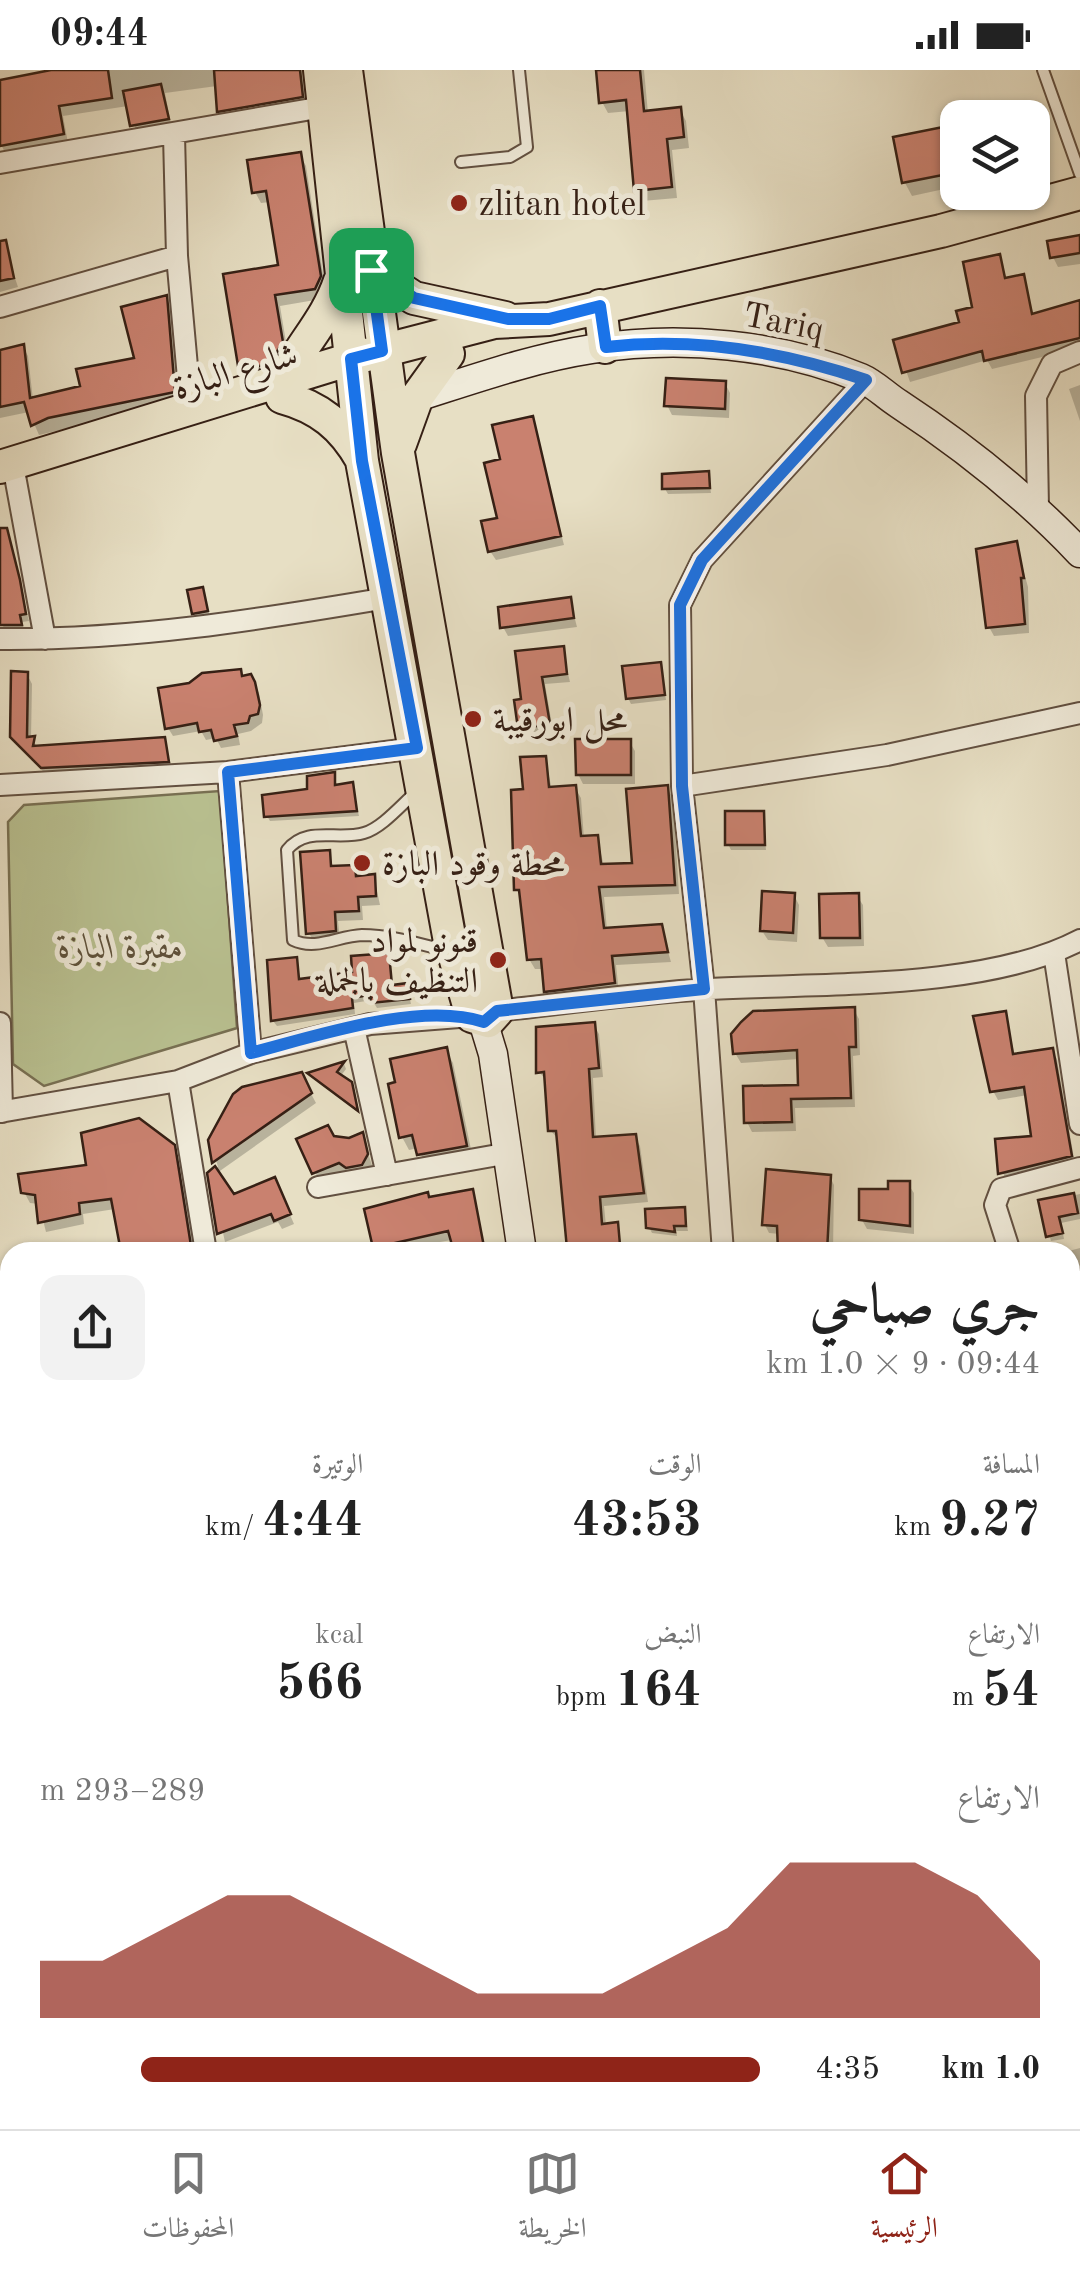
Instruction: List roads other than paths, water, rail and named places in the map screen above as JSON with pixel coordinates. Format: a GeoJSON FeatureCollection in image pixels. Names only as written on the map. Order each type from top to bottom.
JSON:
{"type":"FeatureCollection","features":[{"type":"Feature","properties":{"kind":"main road"},"geometry":{"type":"LineString","coordinates":[[320,70],[340,93],[368,365],[362,461],[387,598],[432,747],[424,786],[454,953],[484,1016]]}},
{"type":"Feature","properties":{"kind":"main road","name":"شارع البازة"},"geometry":{"type":"LineString","coordinates":[[368,365],[448,354],[516,336],[549,319],[600,306],[941,230],[1080,193]]}},
{"type":"Feature","properties":{"kind":"main road"},"geometry":{"type":"LineString","coordinates":[[356,273],[414,298],[508,319]]}},
{"type":"Feature","properties":{"kind":"main road"},"geometry":{"type":"LineString","coordinates":[[356,273],[283,388],[322,412],[352,442],[362,461]]}},
{"type":"Feature","properties":{"kind":"main road"},"geometry":{"type":"LineString","coordinates":[[600,306],[606,347]]}},
{"type":"Feature","properties":{"kind":"main road","name":"شارع البازة"},"geometry":{"type":"LineString","coordinates":[[5,475],[192,411],[368,365],[508,319],[549,319]]}},
{"type":"Feature","properties":{"kind":"main road","name":"Tariq"},"geometry":{"type":"LineString","coordinates":[[416,397],[563,354],[606,347],[681,342],[800,359],[866,380],[966,449],[1038,508],[1080,553]]}},
{"type":"Feature","properties":{"kind":"main road"},"geometry":{"type":"LineString","coordinates":[[398,453],[416,397],[448,354]]}},
{"type":"Feature","properties":{"kind":"main road"},"geometry":{"type":"LineString","coordinates":[[368,365],[398,453],[432,747],[509,1153],[521,1242]]}},
{"type":"Feature","properties":{"kind":"main road","name":"شارع البازة"},"geometry":{"type":"LineString","coordinates":[[5,475],[283,388]]}},
{"type":"Feature","properties":{"kind":"street"},"geometry":{"type":"LineString","coordinates":[[0,164],[174,134],[340,93]]}},
{"type":"Feature","properties":{"kind":"street"},"geometry":{"type":"LineString","coordinates":[[174,134],[177,256],[192,411]]}},
{"type":"Feature","properties":{"kind":"street"},"geometry":{"type":"LineString","coordinates":[[0,306],[177,256]]}},
{"type":"Feature","properties":{"kind":"street"},"geometry":{"type":"LineString","coordinates":[[1038,508],[1036,396],[1052,364],[1080,352]]}},
{"type":"Feature","properties":{"kind":"street"},"geometry":{"type":"LineString","coordinates":[[722,1242],[704,989],[682,786],[680,605],[702,560],[866,380]]}},
{"type":"Feature","properties":{"kind":"street"},"geometry":{"type":"LineString","coordinates":[[5,475],[45,640]]}},
{"type":"Feature","properties":{"kind":"street"},"geometry":{"type":"LineString","coordinates":[[0,639],[45,640],[219,626],[387,598]]}},
{"type":"Feature","properties":{"kind":"street"},"geometry":{"type":"LineString","coordinates":[[682,786],[886,755],[1080,713]]}},
{"type":"Feature","properties":{"kind":"street"},"geometry":{"type":"LineString","coordinates":[[0,785],[228,772],[432,747]]}},
{"type":"Feature","properties":{"kind":"street"},"geometry":{"type":"LineString","coordinates":[[228,772],[251,1053]]}},
{"type":"Feature","properties":{"kind":"street"},"geometry":{"type":"LineString","coordinates":[[0,1023],[1,1112],[178,1082],[251,1053],[419,1017],[484,1016],[704,989],[927,976],[1020,964],[1054,954],[1080,940]]}},
{"type":"Feature","properties":{"kind":"street"},"geometry":{"type":"LineString","coordinates":[[1054,954],[1080,1124]]}},
{"type":"Feature","properties":{"kind":"street"},"geometry":{"type":"LineString","coordinates":[[354,1028],[387,1176]]}},
{"type":"Feature","properties":{"kind":"street"},"geometry":{"type":"LineString","coordinates":[[178,1082],[204,1242]]}},
{"type":"Feature","properties":{"kind":"street"},"geometry":{"type":"LineString","coordinates":[[318,1187],[509,1153]]}},
{"type":"Feature","properties":{"kind":"street"},"geometry":{"type":"LineString","coordinates":[[1007,1242],[995,1205],[1001,1189],[1080,1168]]}},
{"type":"Feature","properties":{"kind":"lane"},"geometry":{"type":"LineString","coordinates":[[461,162],[510,157],[527,147],[519,70]]}},
{"type":"Feature","properties":{"kind":"lane"},"geometry":{"type":"LineString","coordinates":[[1043,70],[1080,174]]}},
{"type":"Feature","properties":{"kind":"lane"},"geometry":{"type":"LineString","coordinates":[[424,786],[366,833],[311,835],[294,841],[287,850],[289,926],[293,940],[306,946],[359,935],[398,938],[454,953]]}},
{"type":"Feature","properties":{"kind":"place","name":"zlitan hotel"},"geometry":{"type":"Point","coordinates":[459,203]}},
{"type":"Feature","properties":{"kind":"place","name":"محل ابورقيبة"},"geometry":{"type":"Point","coordinates":[473,719]}},
{"type":"Feature","properties":{"kind":"place","name":"محطة وقود البازة"},"geometry":{"type":"Point","coordinates":[362,863]}},
{"type":"Feature","properties":{"kind":"place","name":"قنونو لمواد التنظيف بالجملة"},"geometry":{"type":"Point","coordinates":[498,960]}},
{"type":"Feature","properties":{"kind":"park label","name":"مقبرة البازة"},"geometry":{"type":"Point","coordinates":[121,946]}}]}
